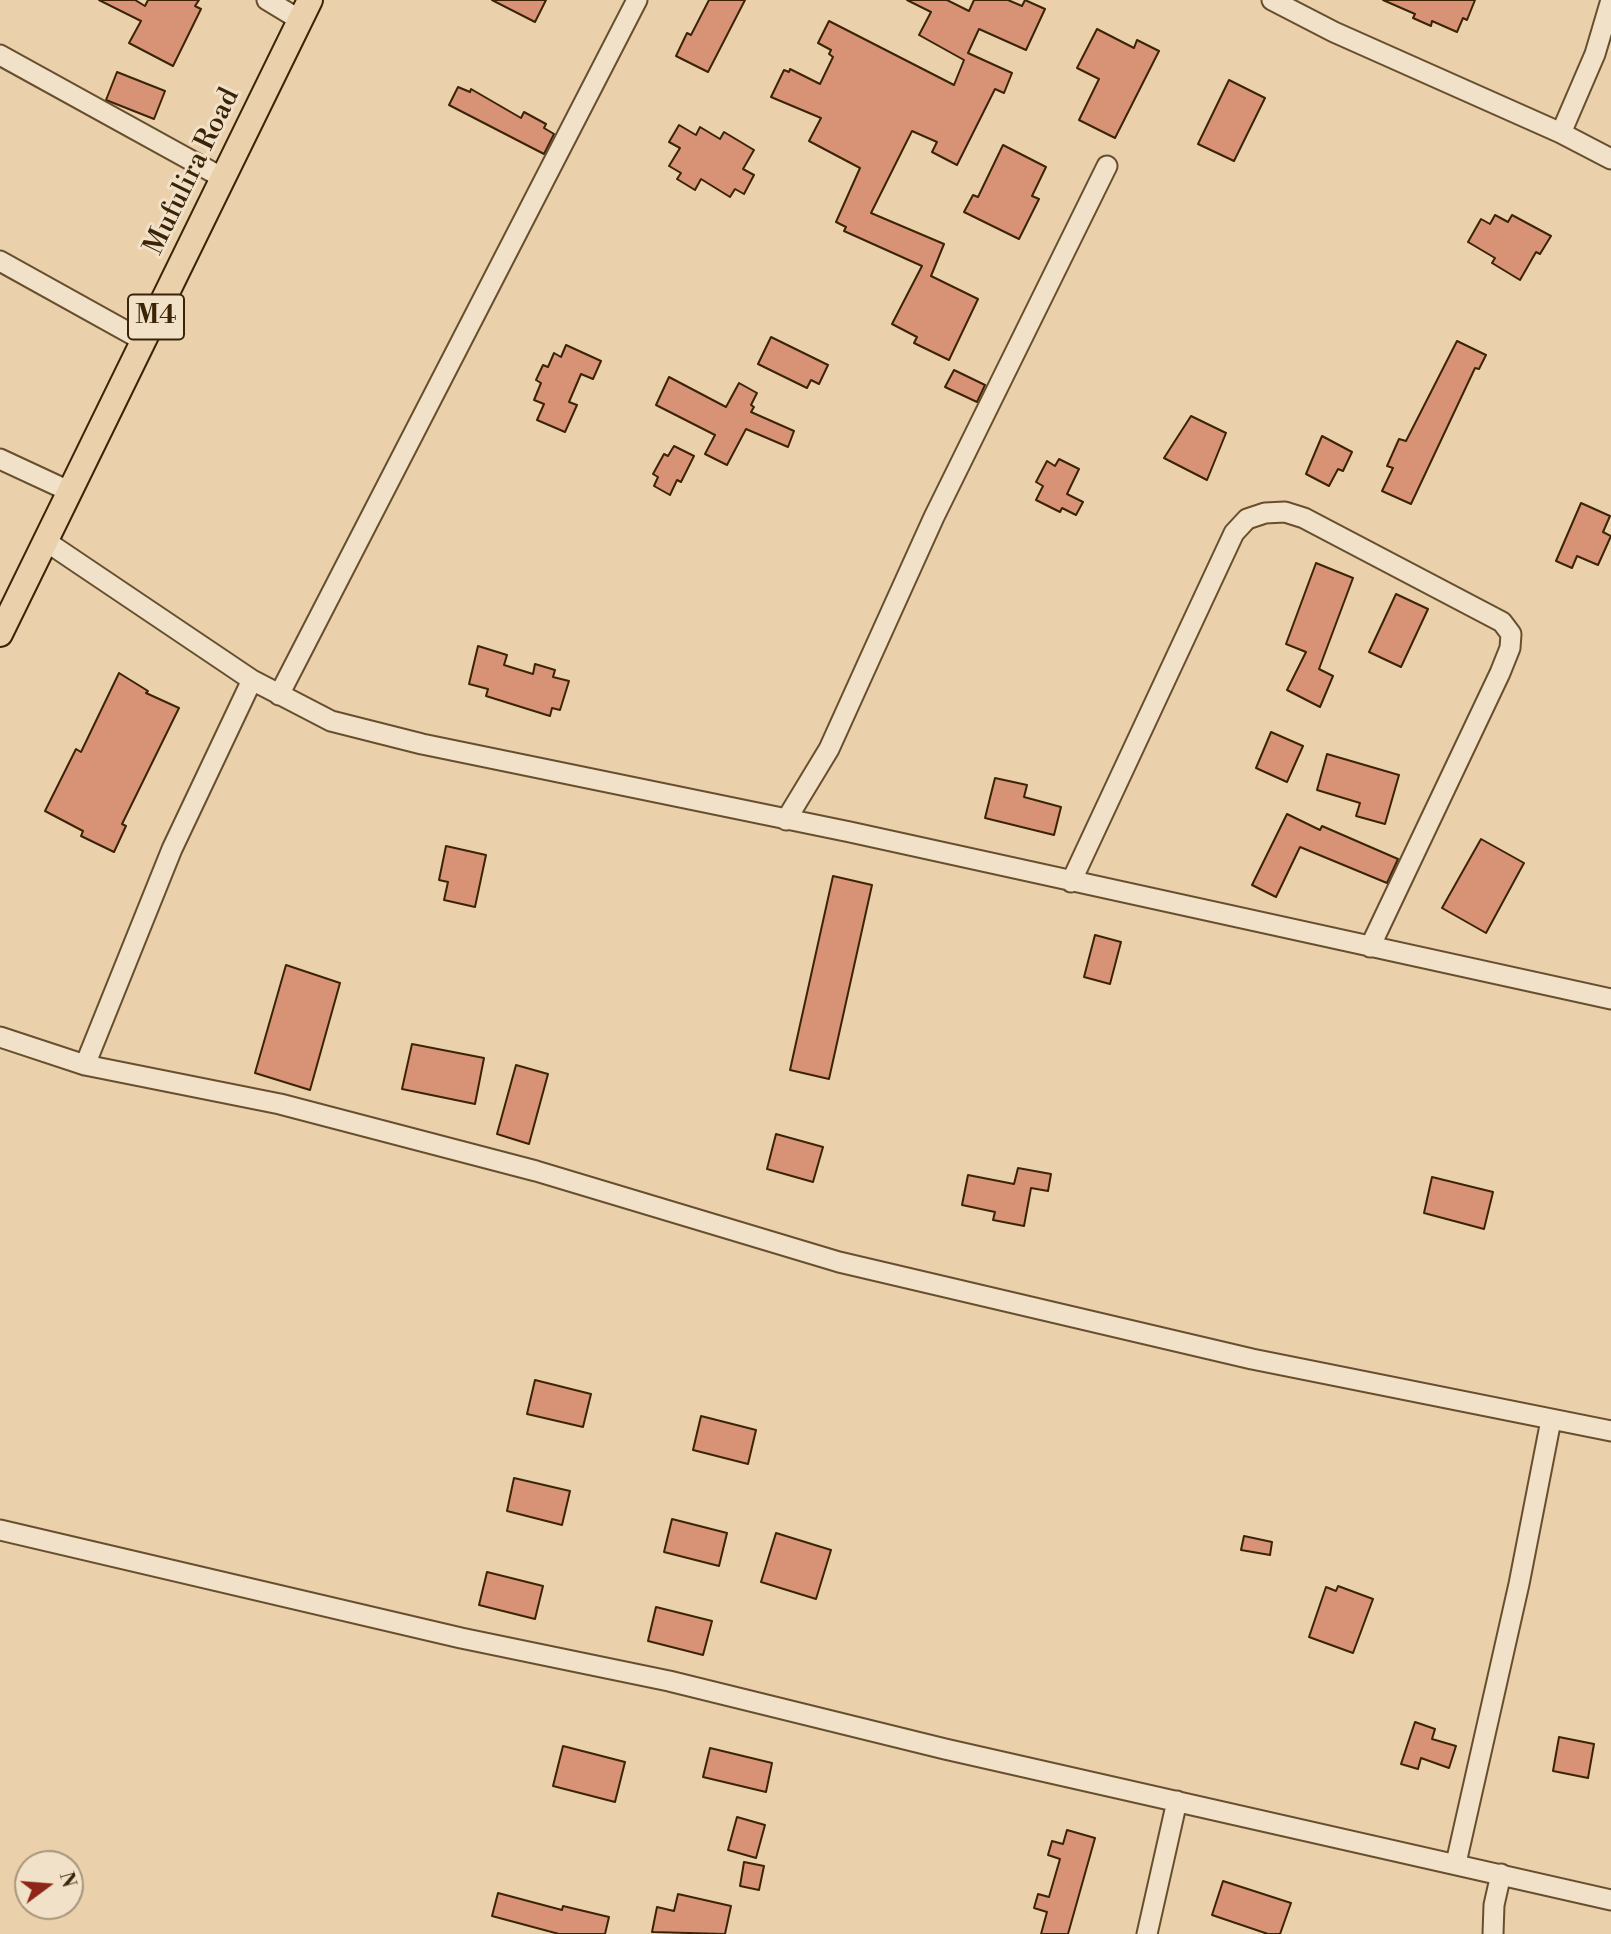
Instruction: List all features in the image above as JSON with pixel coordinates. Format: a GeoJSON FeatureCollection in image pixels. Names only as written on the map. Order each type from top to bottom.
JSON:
{"type":"FeatureCollection","features":[{"type":"Feature","properties":{"kind":"main road","name":"Mufulira Road"},"geometry":{"type":"LineString","coordinates":[[0,634],[305,10]]}},
{"type":"Feature","properties":{"kind":"street"},"geometry":{"type":"LineString","coordinates":[[267,0],[305,10]]}},
{"type":"Feature","properties":{"kind":"street"},"geometry":{"type":"LineString","coordinates":[[279,695],[637,0]]}},
{"type":"Feature","properties":{"kind":"street"},"geometry":{"type":"LineString","coordinates":[[1272,0],[1334,32],[1561,133],[1611,159]]}},
{"type":"Feature","properties":{"kind":"street"},"geometry":{"type":"LineString","coordinates":[[1561,133],[1595,54],[1611,0]]}},
{"type":"Feature","properties":{"kind":"street"},"geometry":{"type":"LineString","coordinates":[[0,55],[223,178]]}},
{"type":"Feature","properties":{"kind":"street"},"geometry":{"type":"LineString","coordinates":[[786,820],[829,748],[934,517],[1107,166]]}},
{"type":"Feature","properties":{"kind":"street"},"geometry":{"type":"LineString","coordinates":[[0,261],[144,341]]}},
{"type":"Feature","properties":{"kind":"street"},"geometry":{"type":"LineString","coordinates":[[0,459],[71,492]]}},
{"type":"Feature","properties":{"kind":"street"},"geometry":{"type":"LineString","coordinates":[[1070,882],[1234,533],[1247,519],[1265,513],[1285,512],[1304,519],[1502,622],[1511,634],[1510,648],[1500,673],[1370,947]]}},
{"type":"Feature","properties":{"kind":"street"},"geometry":{"type":"LineString","coordinates":[[47,542],[252,680],[331,721],[422,744],[1611,999]]}},
{"type":"Feature","properties":{"kind":"street"},"geometry":{"type":"LineString","coordinates":[[85,1065],[172,849],[252,680]]}},
{"type":"Feature","properties":{"kind":"street"},"geometry":{"type":"LineString","coordinates":[[0,1037],[85,1065],[280,1104],[561,1179],[839,1262],[1184,1344],[1611,1432]]}},
{"type":"Feature","properties":{"kind":"street"},"geometry":{"type":"LineString","coordinates":[[1456,1863],[1517,1595],[1551,1420]]}},
{"type":"Feature","properties":{"kind":"street"},"geometry":{"type":"LineString","coordinates":[[0,1530],[447,1635],[669,1681],[945,1749],[1611,1900]]}},
{"type":"Feature","properties":{"kind":"street"},"geometry":{"type":"LineString","coordinates":[[1147,1934],[1177,1801]]}},
{"type":"Feature","properties":{"kind":"street"},"geometry":{"type":"LineString","coordinates":[[1493,1934],[1494,1905],[1501,1874]]}},
{"type":"Feature","properties":{"kind":"building"},"geometry":{"type":"Polygon","coordinates":[[[99,0],[135,0],[145,6],[148,0],[199,0],[195,6],[201,9],[173,66],[129,43],[141,21],[99,0]]]}},
{"type":"Feature","properties":{"kind":"building"},"geometry":{"type":"Polygon","coordinates":[[[492,0],[546,0],[535,22],[492,0]]]}},
{"type":"Feature","properties":{"kind":"building"},"geometry":{"type":"Polygon","coordinates":[[[709,0],[745,0],[708,72],[676,56],[687,33],[691,35],[709,0]]]}},
{"type":"Feature","properties":{"kind":"building"},"geometry":{"type":"Polygon","coordinates":[[[907,0],[947,0],[969,11],[974,0],[1008,0],[1022,6],[1025,0],[1045,9],[1026,50],[979,29],[968,53],[1012,73],[1004,93],[995,89],[957,165],[932,152],[937,142],[912,131],[871,213],[944,244],[931,276],[978,299],[949,360],[914,343],[917,337],[892,324],[922,266],[844,231],[846,227],[836,222],[860,168],[809,141],[821,118],[771,97],[784,70],[789,72],[790,69],[820,84],[833,57],[829,54],[831,50],[818,43],[829,21],[954,85],[964,60],[919,35],[931,12],[907,0]]]}},
{"type":"Feature","properties":{"kind":"building"},"geometry":{"type":"Polygon","coordinates":[[[1383,0],[1475,0],[1467,20],[1463,18],[1457,32],[1432,21],[1431,26],[1413,18],[1415,14],[1383,0]]]}},
{"type":"Feature","properties":{"kind":"building"},"geometry":{"type":"Polygon","coordinates":[[[1097,29],[1134,48],[1137,40],[1159,51],[1115,138],[1079,120],[1099,79],[1077,68],[1097,29]]]}},
{"type":"Feature","properties":{"kind":"building"},"geometry":{"type":"Polygon","coordinates":[[[117,72],[165,91],[154,119],[106,100],[117,72]]]}},
{"type":"Feature","properties":{"kind":"building"},"geometry":{"type":"Polygon","coordinates":[[[1229,80],[1265,98],[1234,161],[1198,144],[1229,80]]]}},
{"type":"Feature","properties":{"kind":"building"},"geometry":{"type":"Polygon","coordinates":[[[458,87],[470,92],[471,89],[521,118],[524,112],[546,124],[544,128],[554,134],[544,154],[449,105],[458,87]]]}},
{"type":"Feature","properties":{"kind":"building"},"geometry":{"type":"Polygon","coordinates":[[[679,125],[696,135],[700,127],[720,139],[724,132],[754,150],[743,169],[754,175],[744,194],[735,189],[730,197],[701,179],[695,190],[677,179],[681,173],[669,166],[680,148],[669,142],[679,125]]]}},
{"type":"Feature","properties":{"kind":"building"},"geometry":{"type":"Polygon","coordinates":[[[1003,145],[1046,167],[1032,196],[1039,199],[1019,239],[964,212],[973,195],[978,197],[1003,145]]]}},
{"type":"Feature","properties":{"kind":"building"},"geometry":{"type":"Polygon","coordinates":[[[1495,215],[1508,222],[1512,215],[1551,236],[1540,254],[1536,252],[1520,280],[1492,263],[1495,258],[1468,242],[1481,219],[1490,224],[1495,215]]]}},
{"type":"Feature","properties":{"kind":"building"},"geometry":{"type":"Polygon","coordinates":[[[771,337],[828,365],[819,384],[811,380],[807,388],[758,364],[771,337]]]}},
{"type":"Feature","properties":{"kind":"building"},"geometry":{"type":"Polygon","coordinates":[[[1457,341],[1486,355],[1479,369],[1475,368],[1411,504],[1382,491],[1393,468],[1387,466],[1399,439],[1406,441],[1457,341]]]}},
{"type":"Feature","properties":{"kind":"building"},"geometry":{"type":"Polygon","coordinates":[[[566,345],[601,361],[593,379],[581,374],[569,402],[577,405],[565,432],[537,420],[544,404],[534,400],[541,383],[536,380],[543,365],[548,367],[554,353],[561,357],[566,345]]]}},
{"type":"Feature","properties":{"kind":"building"},"geometry":{"type":"Polygon","coordinates":[[[954,370],[985,385],[977,402],[945,387],[954,370]]]}},
{"type":"Feature","properties":{"kind":"building"},"geometry":{"type":"Polygon","coordinates":[[[669,377],[726,407],[739,383],[757,393],[751,405],[754,407],[751,412],[794,431],[788,447],[746,429],[727,465],[705,454],[715,435],[656,405],[669,377]]]}},
{"type":"Feature","properties":{"kind":"building"},"geometry":{"type":"Polygon","coordinates":[[[1191,416],[1226,433],[1207,480],[1164,458],[1191,416]]]}},
{"type":"Feature","properties":{"kind":"building"},"geometry":{"type":"Polygon","coordinates":[[[1322,436],[1352,452],[1343,471],[1338,469],[1329,486],[1306,474],[1322,436]]]}},
{"type":"Feature","properties":{"kind":"building"},"geometry":{"type":"Polygon","coordinates":[[[674,446],[694,456],[681,482],[677,480],[670,495],[654,486],[658,477],[653,474],[664,454],[668,456],[674,446]]]}},
{"type":"Feature","properties":{"kind":"building"},"geometry":{"type":"Polygon","coordinates":[[[1059,459],[1079,469],[1067,494],[1083,502],[1076,515],[1062,508],[1060,512],[1036,500],[1043,486],[1036,482],[1047,461],[1055,466],[1059,459]]]}},
{"type":"Feature","properties":{"kind":"building"},"geometry":{"type":"Polygon","coordinates":[[[1581,503],[1610,516],[1603,532],[1611,536],[1598,565],[1577,556],[1572,568],[1556,561],[1581,503]]]}},
{"type":"Feature","properties":{"kind":"building"},"geometry":{"type":"Polygon","coordinates":[[[1316,563],[1353,578],[1319,669],[1333,676],[1320,707],[1287,690],[1306,652],[1286,644],[1316,563]]]}},
{"type":"Feature","properties":{"kind":"building"},"geometry":{"type":"Polygon","coordinates":[[[1396,594],[1428,609],[1401,667],[1369,652],[1396,594]]]}},
{"type":"Feature","properties":{"kind":"building"},"geometry":{"type":"Polygon","coordinates":[[[478,646],[507,655],[504,665],[533,674],[535,664],[555,670],[553,677],[569,681],[560,710],[552,708],[550,716],[486,696],[488,689],[469,684],[478,646]]]}},
{"type":"Feature","properties":{"kind":"building"},"geometry":{"type":"Polygon","coordinates":[[[119,673],[148,691],[146,693],[179,708],[122,824],[126,826],[114,852],[81,836],[83,831],[45,811],[76,749],[81,752],[119,673]]]}},
{"type":"Feature","properties":{"kind":"building"},"geometry":{"type":"Polygon","coordinates":[[[1271,732],[1303,746],[1287,782],[1256,768],[1271,732]]]}},
{"type":"Feature","properties":{"kind":"building"},"geometry":{"type":"Polygon","coordinates":[[[1327,754],[1399,775],[1385,824],[1356,816],[1360,803],[1317,790],[1327,754]]]}},
{"type":"Feature","properties":{"kind":"building"},"geometry":{"type":"Polygon","coordinates":[[[995,778],[1027,785],[1024,797],[1061,807],[1054,835],[985,818],[995,778]]]}},
{"type":"Feature","properties":{"kind":"building"},"geometry":{"type":"Polygon","coordinates":[[[1287,814],[1320,830],[1322,826],[1398,859],[1387,883],[1300,847],[1276,897],[1252,885],[1287,814]]]}},
{"type":"Feature","properties":{"kind":"building"},"geometry":{"type":"Polygon","coordinates":[[[1481,839],[1524,863],[1486,933],[1442,908],[1481,839]]]}},
{"type":"Feature","properties":{"kind":"building"},"geometry":{"type":"Polygon","coordinates":[[[446,846],[486,855],[475,907],[444,900],[448,882],[439,880],[446,846]]]}},
{"type":"Feature","properties":{"kind":"building"},"geometry":{"type":"Polygon","coordinates":[[[833,876],[872,885],[829,1079],[790,1070],[833,876]]]}},
{"type":"Feature","properties":{"kind":"building"},"geometry":{"type":"Polygon","coordinates":[[[1095,935],[1121,942],[1110,984],[1084,977],[1095,935]]]}},
{"type":"Feature","properties":{"kind":"building"},"geometry":{"type":"Polygon","coordinates":[[[286,965],[340,983],[310,1090],[255,1073],[286,965]]]}},
{"type":"Feature","properties":{"kind":"building"},"geometry":{"type":"Polygon","coordinates":[[[412,1044],[484,1058],[475,1104],[402,1089],[412,1044]]]}},
{"type":"Feature","properties":{"kind":"building"},"geometry":{"type":"Polygon","coordinates":[[[516,1065],[548,1074],[529,1144],[497,1134],[516,1065]]]}},
{"type":"Feature","properties":{"kind":"building"},"geometry":{"type":"Polygon","coordinates":[[[776,1134],[823,1147],[813,1182],[767,1169],[776,1134]]]}},
{"type":"Feature","properties":{"kind":"building"},"geometry":{"type":"Polygon","coordinates":[[[1018,1168],[1051,1174],[1048,1191],[1031,1188],[1024,1226],[993,1220],[995,1212],[962,1205],[968,1175],[1014,1184],[1018,1168]]]}},
{"type":"Feature","properties":{"kind":"building"},"geometry":{"type":"Polygon","coordinates":[[[1432,1177],[1493,1192],[1484,1229],[1424,1213],[1432,1177]]]}},
{"type":"Feature","properties":{"kind":"building"},"geometry":{"type":"Polygon","coordinates":[[[535,1380],[591,1394],[583,1427],[527,1414],[535,1380]]]}},
{"type":"Feature","properties":{"kind":"building"},"geometry":{"type":"Polygon","coordinates":[[[701,1416],[756,1430],[748,1464],[693,1450],[701,1416]]]}},
{"type":"Feature","properties":{"kind":"building"},"geometry":{"type":"Polygon","coordinates":[[[514,1478],[570,1491],[562,1525],[507,1511],[514,1478]]]}},
{"type":"Feature","properties":{"kind":"building"},"geometry":{"type":"Polygon","coordinates":[[[672,1519],[727,1533],[719,1566],[664,1552],[672,1519]]]}},
{"type":"Feature","properties":{"kind":"building"},"geometry":{"type":"Polygon","coordinates":[[[776,1533],[831,1550],[816,1599],[761,1582],[776,1533]]]}},
{"type":"Feature","properties":{"kind":"building"},"geometry":{"type":"Polygon","coordinates":[[[1244,1536],[1272,1542],[1270,1555],[1241,1550],[1244,1536]]]}},
{"type":"Feature","properties":{"kind":"building"},"geometry":{"type":"Polygon","coordinates":[[[487,1572],[543,1586],[535,1619],[479,1605],[487,1572]]]}},
{"type":"Feature","properties":{"kind":"building"},"geometry":{"type":"Polygon","coordinates":[[[1338,1586],[1373,1599],[1353,1653],[1309,1637],[1326,1587],[1336,1591],[1338,1586]]]}},
{"type":"Feature","properties":{"kind":"building"},"geometry":{"type":"Polygon","coordinates":[[[656,1607],[712,1621],[703,1655],[648,1641],[656,1607]]]}},
{"type":"Feature","properties":{"kind":"building"},"geometry":{"type":"Polygon","coordinates":[[[1415,1722],[1435,1729],[1432,1739],[1456,1746],[1449,1768],[1421,1758],[1418,1769],[1401,1764],[1415,1722]]]}},
{"type":"Feature","properties":{"kind":"building"},"geometry":{"type":"Polygon","coordinates":[[[1559,1737],[1594,1744],[1588,1778],[1553,1771],[1559,1737]]]}},
{"type":"Feature","properties":{"kind":"building"},"geometry":{"type":"Polygon","coordinates":[[[563,1746],[625,1762],[615,1802],[553,1786],[563,1746]]]}},
{"type":"Feature","properties":{"kind":"building"},"geometry":{"type":"Polygon","coordinates":[[[710,1748],[772,1763],[766,1792],[703,1777],[710,1748]]]}},
{"type":"Feature","properties":{"kind":"building"},"geometry":{"type":"Polygon","coordinates":[[[737,1817],[765,1825],[756,1858],[728,1850],[737,1817]]]}},
{"type":"Feature","properties":{"kind":"building"},"geometry":{"type":"Polygon","coordinates":[[[1067,1830],[1095,1838],[1068,1934],[1041,1934],[1047,1912],[1034,1908],[1038,1894],[1049,1897],[1060,1859],[1048,1855],[1052,1841],[1063,1844],[1067,1830]]]}},
{"type":"Feature","properties":{"kind":"building"},"geometry":{"type":"Polygon","coordinates":[[[744,1862],[764,1866],[759,1890],[740,1886],[744,1862]]]}},
{"type":"Feature","properties":{"kind":"building"},"geometry":{"type":"Polygon","coordinates":[[[1223,1881],[1291,1903],[1280,1934],[1268,1934],[1212,1915],[1223,1881]]]}},
{"type":"Feature","properties":{"kind":"building"},"geometry":{"type":"Polygon","coordinates":[[[498,1893],[562,1910],[563,1906],[609,1917],[605,1934],[559,1934],[492,1916],[498,1893]]]}},
{"type":"Feature","properties":{"kind":"building"},"geometry":{"type":"Polygon","coordinates":[[[678,1894],[731,1906],[725,1934],[652,1932],[657,1907],[674,1911],[678,1894]]]}}]}
